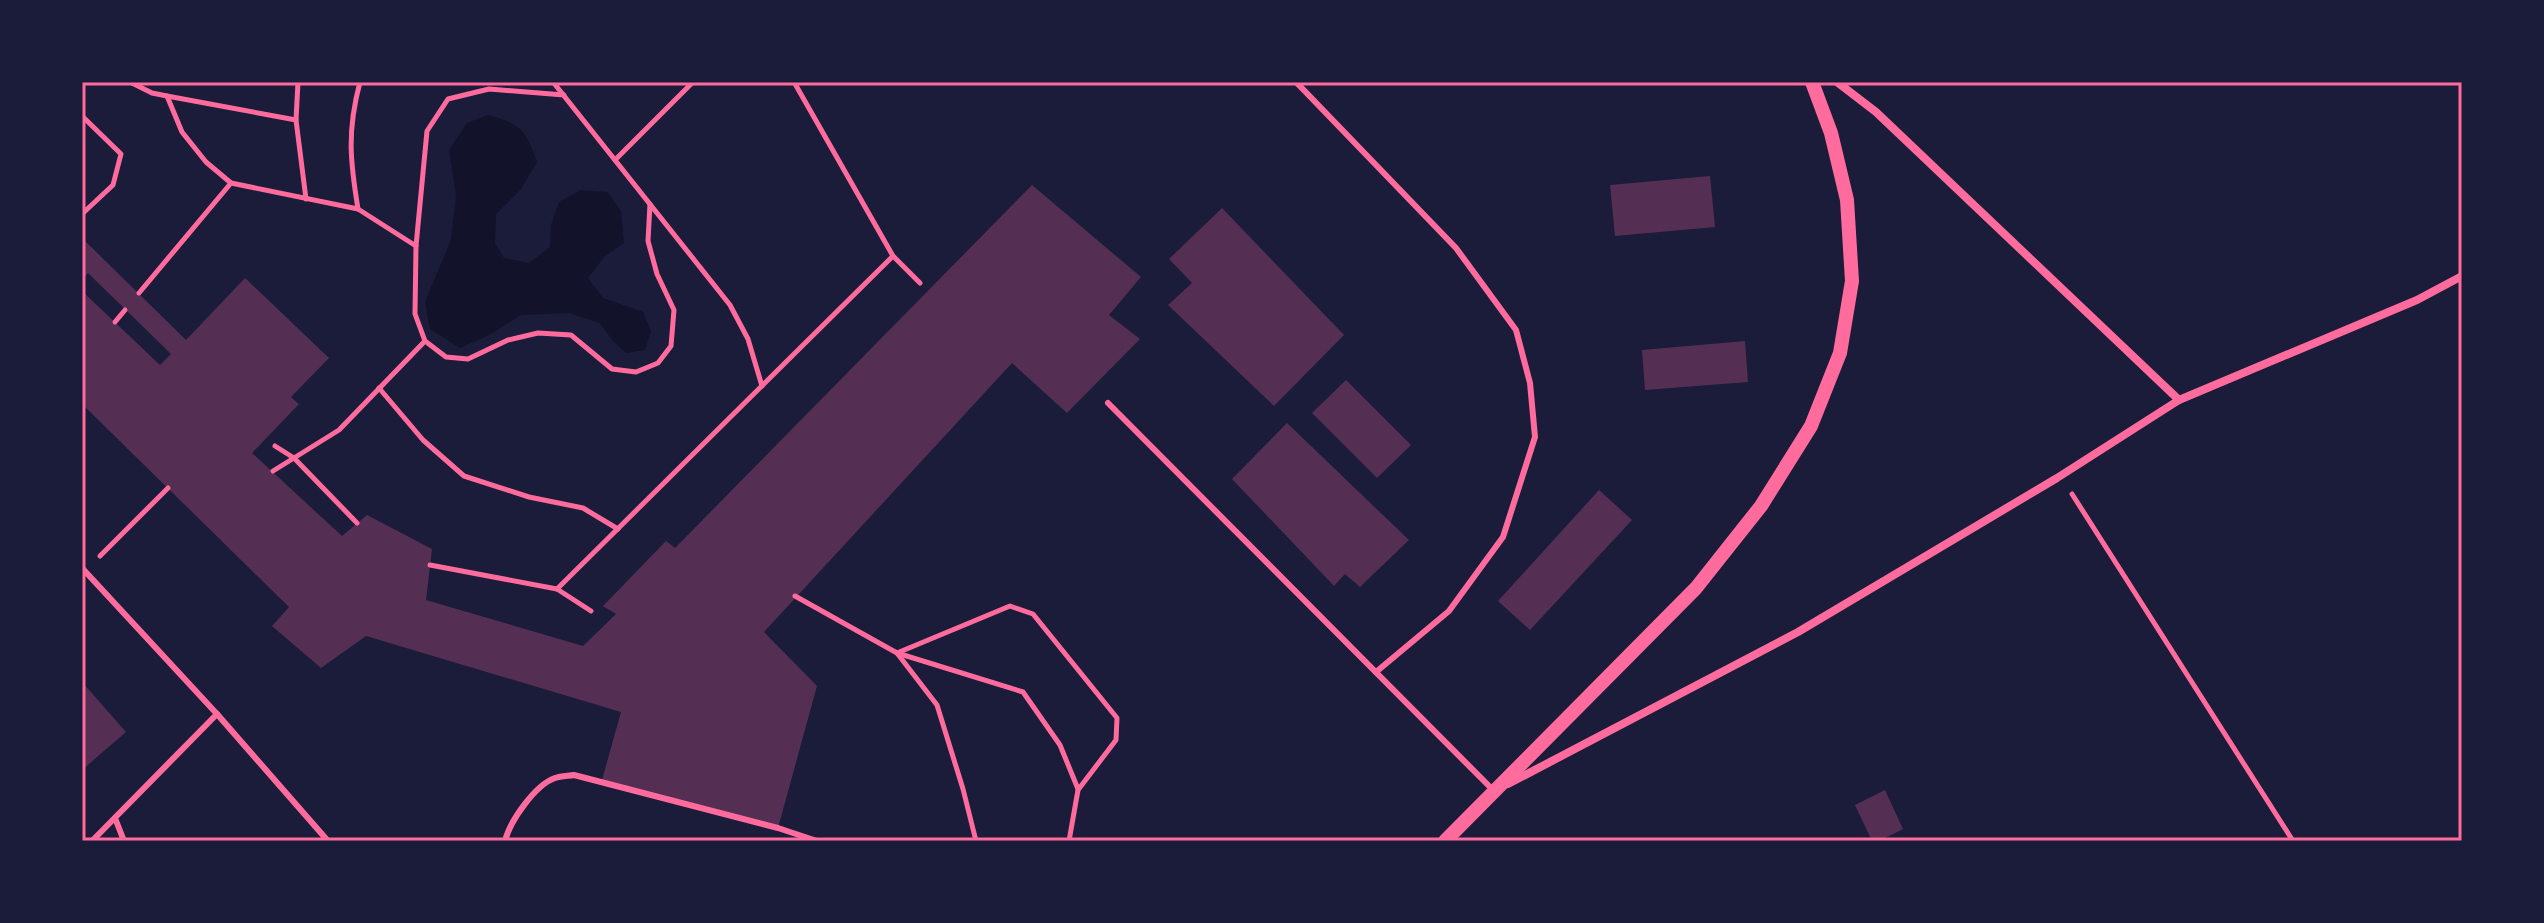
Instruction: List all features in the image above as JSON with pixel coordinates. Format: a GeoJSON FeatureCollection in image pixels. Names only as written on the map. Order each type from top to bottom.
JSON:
{"type":"FeatureCollection","features":[{"type":"Feature","properties":{"kind":"street"},"geometry":{"type":"LineString","coordinates":[[1445,841],[1696,588],[1761,506],[1811,426],[1840,353],[1852,281],[1847,200],[1831,133],[1812,82]]}},
{"type":"Feature","properties":{"kind":"street"},"geometry":{"type":"LineString","coordinates":[[1837,82],[1887,123],[2179,400]]}},
{"type":"Feature","properties":{"kind":"street"},"geometry":{"type":"LineString","coordinates":[[1494,791],[1798,632],[2057,478],[2179,400],[2417,300],[2462,276]]}},
{"type":"Feature","properties":{"kind":"lane"},"geometry":{"type":"LineString","coordinates":[[1296,82],[1456,248],[1516,330],[1530,383],[1535,437],[1503,537],[1449,611],[1376,672]]}},
{"type":"Feature","properties":{"kind":"lane"},"geometry":{"type":"LineString","coordinates":[[1108,403],[1494,791]]}},
{"type":"Feature","properties":{"kind":"lane"},"geometry":{"type":"LineString","coordinates":[[84,569],[328,841]]}},
{"type":"Feature","properties":{"kind":"lane"},"geometry":{"type":"LineString","coordinates":[[92,841],[217,714]]}},
{"type":"Feature","properties":{"kind":"lane"},"geometry":{"type":"LineString","coordinates":[[505,841],[509,827],[526,802],[553,778],[574,775],[817,841]]}},
{"type":"Feature","properties":{"kind":"lane"},"geometry":{"type":"LineString","coordinates":[[115,818],[124,841]]}},
{"type":"Feature","properties":{"kind":"path"},"geometry":{"type":"LineString","coordinates":[[130,82],[152,93],[296,120]]}},
{"type":"Feature","properties":{"kind":"path"},"geometry":{"type":"LineString","coordinates":[[298,82],[296,120],[306,199]]}},
{"type":"Feature","properties":{"kind":"path"},"geometry":{"type":"LineString","coordinates":[[358,209],[349,156],[353,108],[360,82]]}},
{"type":"Feature","properties":{"kind":"path"},"geometry":{"type":"LineString","coordinates":[[553,82],[730,305],[748,339],[762,386]]}},
{"type":"Feature","properties":{"kind":"path"},"geometry":{"type":"LineString","coordinates":[[615,160],[693,82]]}},
{"type":"Feature","properties":{"kind":"path"},"geometry":{"type":"LineString","coordinates":[[794,82],[893,256],[920,283]]}},
{"type":"Feature","properties":{"kind":"path"},"geometry":{"type":"LineString","coordinates":[[564,95],[489,89],[448,99],[427,131],[416,246],[415,314],[425,341],[446,357],[468,359],[508,340],[538,333],[571,335],[612,369],[636,372],[658,363],[671,346],[674,310],[657,274],[648,241],[650,204]]}},
{"type":"Feature","properties":{"kind":"path"},"geometry":{"type":"LineString","coordinates":[[167,96],[182,132],[206,162],[231,183],[358,209],[416,246]]}},
{"type":"Feature","properties":{"kind":"path"},"geometry":{"type":"LineString","coordinates":[[82,116],[121,154],[113,185],[82,214]]}},
{"type":"Feature","properties":{"kind":"path"},"geometry":{"type":"LineString","coordinates":[[139,293],[231,183]]}},
{"type":"Feature","properties":{"kind":"path"},"geometry":{"type":"LineString","coordinates":[[557,589],[893,256]]}},
{"type":"Feature","properties":{"kind":"path"},"geometry":{"type":"LineString","coordinates":[[115,322],[125,310]]}},
{"type":"Feature","properties":{"kind":"path"},"geometry":{"type":"LineString","coordinates":[[273,471],[339,430],[425,341]]}},
{"type":"Feature","properties":{"kind":"path"},"geometry":{"type":"LineString","coordinates":[[379,388],[423,440],[464,476],[529,497],[583,508],[618,529]]}},
{"type":"Feature","properties":{"kind":"path"},"geometry":{"type":"LineString","coordinates":[[275,446],[294,458],[357,523]]}},
{"type":"Feature","properties":{"kind":"path"},"geometry":{"type":"LineString","coordinates":[[2057,478],[2077,500],[2293,841]]}},
{"type":"Feature","properties":{"kind":"path"},"geometry":{"type":"LineString","coordinates":[[84,569],[168,488]]}},
{"type":"Feature","properties":{"kind":"path"},"geometry":{"type":"LineString","coordinates":[[430,565],[557,589],[591,611]]}},
{"type":"Feature","properties":{"kind":"path"},"geometry":{"type":"LineString","coordinates":[[795,596],[897,653],[1023,692],[1060,745],[1078,790]]}},
{"type":"Feature","properties":{"kind":"path"},"geometry":{"type":"LineString","coordinates":[[897,653],[1010,606],[1033,614],[1117,718],[1116,740],[1078,790],[1069,841]]}},
{"type":"Feature","properties":{"kind":"path"},"geometry":{"type":"LineString","coordinates":[[897,653],[937,705],[976,841]]}},
{"type":"Feature","properties":{"kind":"shaded area"},"geometry":{"type":"Polygon","coordinates":[[[488,115],[521,130],[537,162],[521,189],[496,214],[495,243],[504,258],[529,263],[550,247],[551,225],[559,202],[581,190],[607,192],[621,211],[624,243],[604,257],[588,278],[603,298],[643,312],[651,331],[645,350],[626,353],[600,323],[569,313],[521,315],[460,348],[430,329],[425,302],[451,240],[456,195],[449,150],[467,123],[488,115]]]}},
{"type":"Feature","properties":{"kind":"building"},"geometry":{"type":"Polygon","coordinates":[[[1710,176],[1715,227],[1615,236],[1610,185],[1710,176]]]}},
{"type":"Feature","properties":{"kind":"building"},"geometry":{"type":"Polygon","coordinates":[[[1032,185],[1141,277],[1109,315],[1140,339],[1067,413],[1012,363],[764,632],[817,686],[778,828],[602,780],[621,712],[366,636],[321,668],[272,626],[289,607],[82,404],[82,291],[160,365],[171,354],[88,273],[82,280],[82,238],[186,340],[245,278],[329,358],[291,397],[299,404],[252,453],[342,536],[367,515],[432,549],[426,600],[583,646],[616,614],[603,606],[666,541],[675,548],[1032,185]]]}},
{"type":"Feature","properties":{"kind":"building"},"geometry":{"type":"Polygon","coordinates":[[[1222,208],[1344,335],[1274,406],[1168,305],[1192,283],[1169,259],[1222,208]]]}},
{"type":"Feature","properties":{"kind":"building"},"geometry":{"type":"Polygon","coordinates":[[[1745,341],[1748,382],[1645,390],[1642,350],[1745,341]]]}},
{"type":"Feature","properties":{"kind":"building"},"geometry":{"type":"Polygon","coordinates":[[[1346,380],[1411,445],[1377,478],[1312,413],[1346,380]]]}},
{"type":"Feature","properties":{"kind":"building"},"geometry":{"type":"Polygon","coordinates":[[[1287,423],[1409,540],[1360,587],[1345,574],[1334,586],[1232,479],[1287,423]]]}},
{"type":"Feature","properties":{"kind":"building"},"geometry":{"type":"Polygon","coordinates":[[[1599,490],[1632,520],[1530,630],[1498,601],[1599,490]]]}},
{"type":"Feature","properties":{"kind":"building"},"geometry":{"type":"Polygon","coordinates":[[[82,682],[126,732],[82,770],[82,682]]]}},
{"type":"Feature","properties":{"kind":"building"},"geometry":{"type":"Polygon","coordinates":[[[1885,790],[1903,829],[1879,841],[1872,841],[1855,805],[1885,790]]]}}]}
